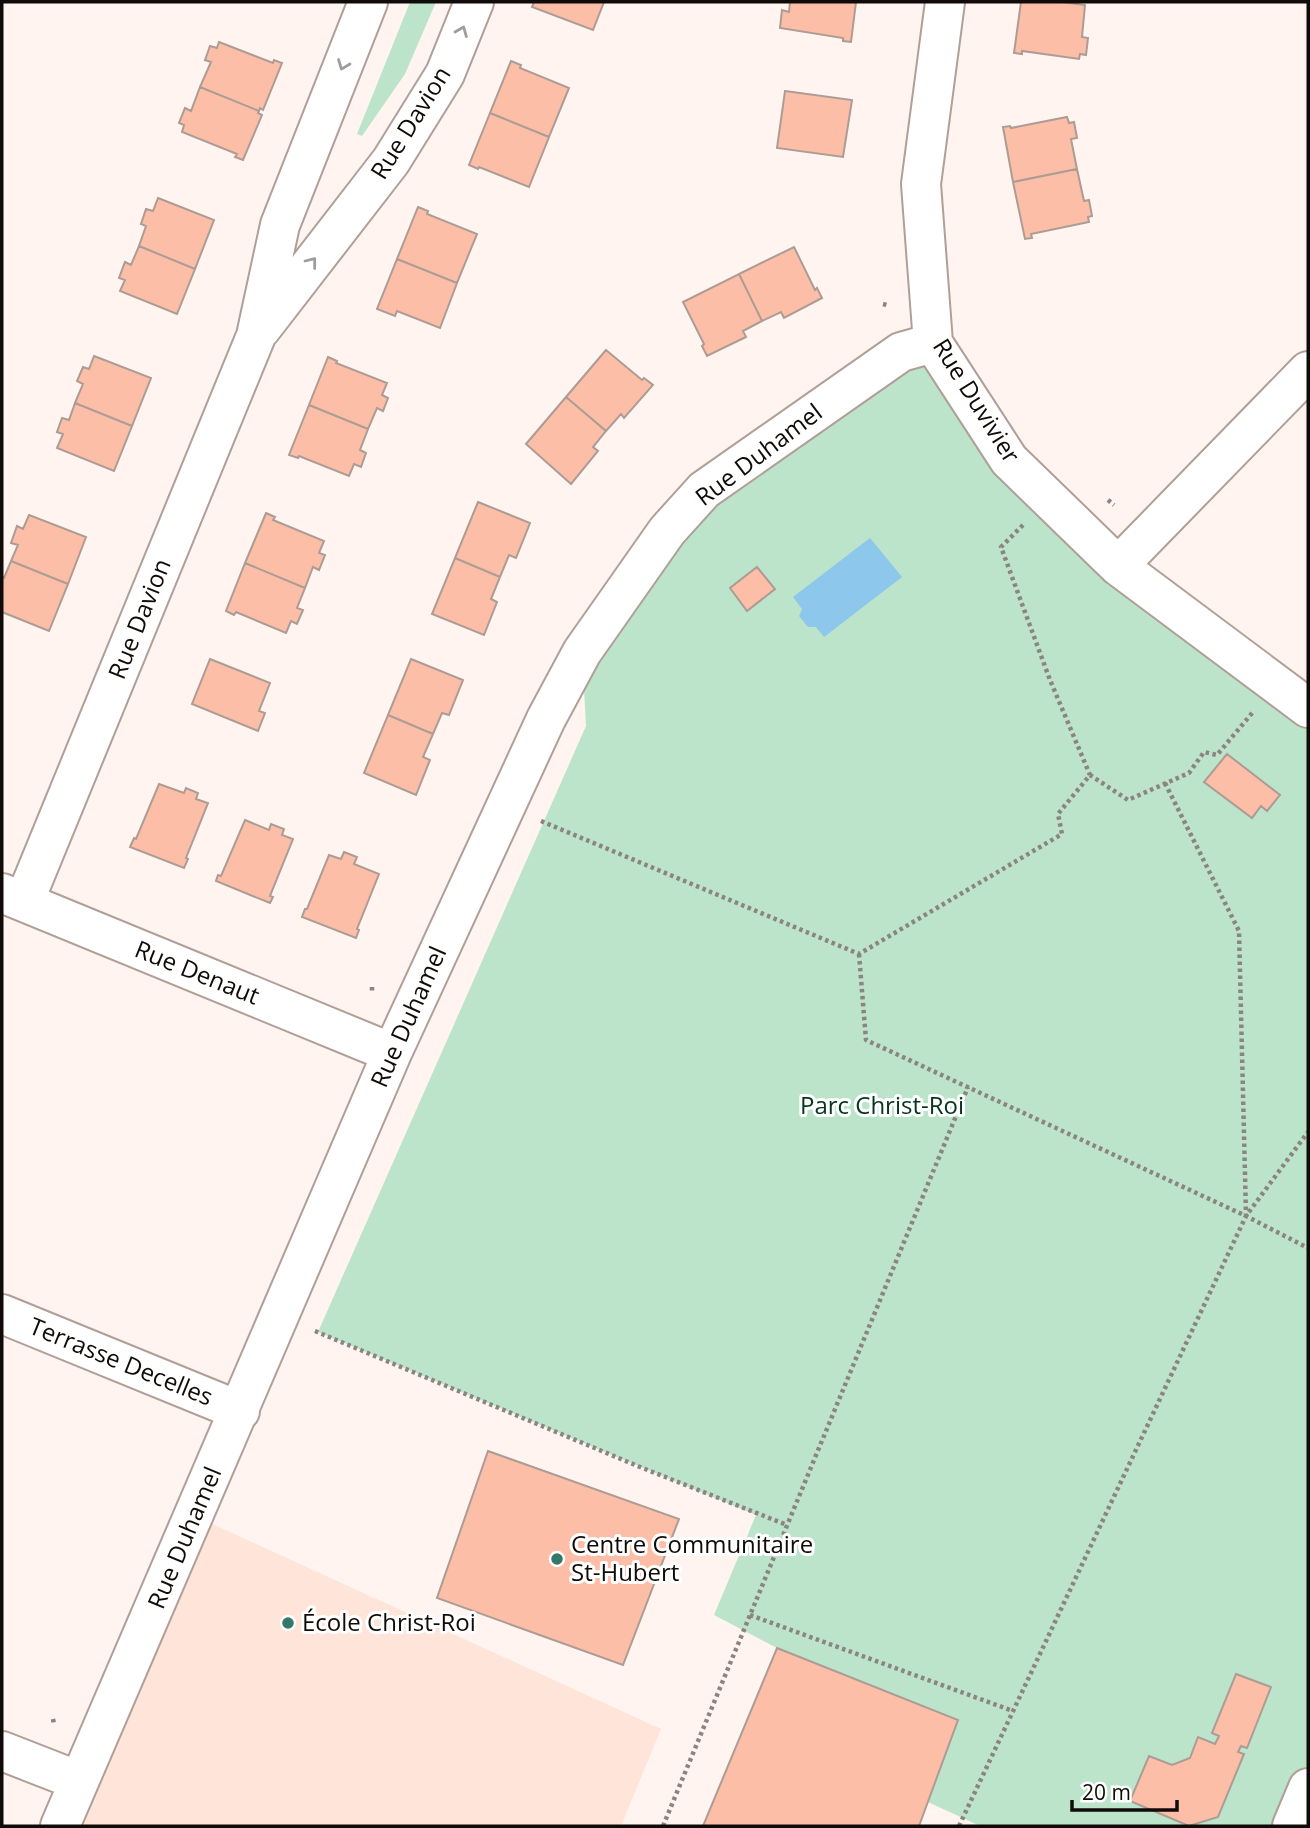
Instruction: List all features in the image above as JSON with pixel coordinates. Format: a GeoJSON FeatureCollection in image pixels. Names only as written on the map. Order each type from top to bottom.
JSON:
{"type":"FeatureCollection","features":[{"type":"Feature","properties":{"kind":"street","name":"Rue Davion"},"geometry":{"type":"LineString","coordinates":[[13,898],[256,336],[280,225],[368,2]]}},
{"type":"Feature","properties":{"kind":"street","name":"Rue Davion"},"geometry":{"type":"LineString","coordinates":[[256,336],[391,161],[445,74],[474,2]]}},
{"type":"Feature","properties":{"kind":"street","name":"Rue Duvivier"},"geometry":{"type":"LineString","coordinates":[[945,2],[921,184],[933,344],[1009,460],[1118,566],[1308,708]]}},
{"type":"Feature","properties":{"kind":"street","name":"Rue Duhamel"},"geometry":{"type":"LineString","coordinates":[[60,1826],[392,1053],[546,719],[582,653],[667,531],[705,490],[901,352],[933,344]]}},
{"type":"Feature","properties":{"kind":"street"},"geometry":{"type":"LineString","coordinates":[[1118,566],[1308,371]]}},
{"type":"Feature","properties":{"kind":"street","name":"Rue Denaut"},"geometry":{"type":"LineString","coordinates":[[13,898],[392,1053]]}},
{"type":"Feature","properties":{"kind":"street","name":"Terrasse Decelles"},"geometry":{"type":"LineString","coordinates":[[2,1314],[240,1411]]}},
{"type":"Feature","properties":{"kind":"street"},"geometry":{"type":"LineString","coordinates":[[2,1751],[79,1781]]}},
{"type":"Feature","properties":{"kind":"street"},"geometry":{"type":"LineString","coordinates":[[1292,1826],[1308,1788]]}},
{"type":"Feature","properties":{"kind":"path"},"geometry":{"type":"LineString","coordinates":[[1048,498],[1001,547],[1050,680],[1090,775],[1128,800],[1189,773],[1204,752],[1217,755],[1276,684]]}},
{"type":"Feature","properties":{"kind":"path"},"geometry":{"type":"LineString","coordinates":[[1108,500],[1114,505]]}},
{"type":"Feature","properties":{"kind":"path"},"geometry":{"type":"LineString","coordinates":[[859,954],[1062,834],[1058,814],[1090,775]]}},
{"type":"Feature","properties":{"kind":"path"},"geometry":{"type":"LineString","coordinates":[[1165,783],[1239,931],[1245,1216]]}},
{"type":"Feature","properties":{"kind":"path"},"geometry":{"type":"LineString","coordinates":[[537,819],[859,954]]}},
{"type":"Feature","properties":{"kind":"path"},"geometry":{"type":"LineString","coordinates":[[859,954],[866,1040],[1245,1216],[1308,1248]]}},
{"type":"Feature","properties":{"kind":"path"},"geometry":{"type":"LineString","coordinates":[[663,1826],[968,1087]]}},
{"type":"Feature","properties":{"kind":"path"},"geometry":{"type":"LineString","coordinates":[[959,1826],[1245,1216],[1308,1132]]}},
{"type":"Feature","properties":{"kind":"path"},"geometry":{"type":"LineString","coordinates":[[315,1331],[640,1467],[788,1525]]}},
{"type":"Feature","properties":{"kind":"path"},"geometry":{"type":"LineString","coordinates":[[750,1615],[1013,1711]]}},
{"type":"Feature","properties":{"kind":"shaded area","name":"École Christ-Roi"},"geometry":{"type":"Polygon","coordinates":[[[195,1516],[661,1729],[621,1826],[60,1826],[195,1516]]]}},
{"type":"Feature","properties":{"kind":"green space"},"geometry":{"type":"Polygon","coordinates":[[[410,2],[436,2],[405,74],[362,136],[357,134],[410,2]]]}},
{"type":"Feature","properties":{"kind":"green space","name":"Parc Christ-Roi"},"geometry":{"type":"Polygon","coordinates":[[[933,343],[1009,460],[1308,708],[1308,1788],[1292,1826],[980,1826],[928,1802],[958,1720],[777,1648],[714,1615],[756,1515],[318,1332],[586,726],[582,652],[667,531],[933,343]]]}},
{"type":"Feature","properties":{"kind":"water"},"geometry":{"type":"Polygon","coordinates":[[[870,538],[902,577],[824,637],[816,627],[808,627],[799,616],[802,609],[793,597],[870,538]]]}},
{"type":"Feature","properties":{"kind":"building"},"geometry":{"type":"Polygon","coordinates":[[[534,2],[604,2],[593,30],[532,7],[534,2]]]}},
{"type":"Feature","properties":{"kind":"building"},"geometry":{"type":"Polygon","coordinates":[[[790,2],[856,2],[851,42],[843,41],[843,38],[780,28],[782,10],[789,12],[790,2]]]}},
{"type":"Feature","properties":{"kind":"building"},"geometry":{"type":"Polygon","coordinates":[[[1021,2],[1085,5],[1082,37],[1088,38],[1086,55],[1080,54],[1079,59],[1022,51],[1022,54],[1014,53],[1021,2]]]}},
{"type":"Feature","properties":{"kind":"building"},"geometry":{"type":"Polygon","coordinates":[[[219,42],[273,63],[274,60],[282,63],[263,110],[260,108],[259,111],[200,87],[211,62],[205,60],[210,46],[217,48],[219,42]]]}},
{"type":"Feature","properties":{"kind":"building"},"geometry":{"type":"Polygon","coordinates":[[[511,61],[521,65],[520,68],[569,88],[549,137],[490,113],[511,61]]]}},
{"type":"Feature","properties":{"kind":"building"},"geometry":{"type":"Polygon","coordinates":[[[200,87],[259,111],[262,115],[243,160],[235,157],[237,154],[182,132],[184,125],[179,123],[185,108],[191,111],[200,87]]]}},
{"type":"Feature","properties":{"kind":"building"},"geometry":{"type":"Polygon","coordinates":[[[785,91],[852,100],[843,157],[777,148],[785,91]]]}},
{"type":"Feature","properties":{"kind":"building"},"geometry":{"type":"Polygon","coordinates":[[[490,113],[549,137],[529,187],[469,165],[490,113]]]}},
{"type":"Feature","properties":{"kind":"building"},"geometry":{"type":"Polygon","coordinates":[[[1067,117],[1069,123],[1074,122],[1077,138],[1071,139],[1077,169],[1013,182],[1003,127],[1011,128],[1067,117]]]}},
{"type":"Feature","properties":{"kind":"building"},"geometry":{"type":"Polygon","coordinates":[[[1077,169],[1084,201],[1089,200],[1092,216],[1088,217],[1089,222],[1031,234],[1032,238],[1025,239],[1013,182],[1077,169]]]}},
{"type":"Feature","properties":{"kind":"building"},"geometry":{"type":"Polygon","coordinates":[[[158,198],[214,220],[195,269],[139,246],[146,226],[141,224],[146,209],[153,211],[158,198]]]}},
{"type":"Feature","properties":{"kind":"building"},"geometry":{"type":"Polygon","coordinates":[[[418,207],[428,211],[427,214],[477,234],[457,283],[397,259],[418,207]]]}},
{"type":"Feature","properties":{"kind":"building"},"geometry":{"type":"Polygon","coordinates":[[[139,246],[195,269],[177,314],[120,291],[125,280],[119,278],[125,262],[131,265],[139,246]]]}},
{"type":"Feature","properties":{"kind":"building"},"geometry":{"type":"Polygon","coordinates":[[[794,247],[815,290],[817,288],[822,298],[784,318],[781,312],[762,321],[739,274],[794,247]]]}},
{"type":"Feature","properties":{"kind":"building"},"geometry":{"type":"Polygon","coordinates":[[[397,259],[457,283],[440,328],[397,311],[395,316],[377,309],[397,259]]]}},
{"type":"Feature","properties":{"kind":"building"},"geometry":{"type":"Polygon","coordinates":[[[739,274],[762,321],[743,331],[746,337],[707,356],[702,346],[704,344],[683,302],[739,274]]]}},
{"type":"Feature","properties":{"kind":"building"},"geometry":{"type":"Polygon","coordinates":[[[606,350],[642,380],[644,378],[653,385],[624,418],[621,414],[606,431],[566,397],[606,350]]]}},
{"type":"Feature","properties":{"kind":"building"},"geometry":{"type":"Polygon","coordinates":[[[94,356],[151,378],[132,426],[75,403],[83,384],[77,381],[83,367],[89,369],[94,356]]]}},
{"type":"Feature","properties":{"kind":"building"},"geometry":{"type":"Polygon","coordinates":[[[328,357],[337,361],[336,363],[387,383],[382,395],[388,398],[383,411],[377,408],[368,429],[309,405],[328,357]]]}},
{"type":"Feature","properties":{"kind":"building"},"geometry":{"type":"Polygon","coordinates":[[[566,397],[606,431],[593,447],[598,451],[571,484],[526,444],[566,397]]]}},
{"type":"Feature","properties":{"kind":"building"},"geometry":{"type":"Polygon","coordinates":[[[75,403],[132,426],[114,471],[57,448],[63,434],[57,432],[62,418],[69,420],[75,403]]]}},
{"type":"Feature","properties":{"kind":"building"},"geometry":{"type":"Polygon","coordinates":[[[309,405],[368,429],[360,450],[366,453],[361,467],[354,464],[349,476],[299,456],[289,455],[309,405]]]}},
{"type":"Feature","properties":{"kind":"building"},"geometry":{"type":"Polygon","coordinates":[[[478,502],[530,523],[516,558],[509,555],[500,577],[455,558],[478,502]]]}},
{"type":"Feature","properties":{"kind":"building"},"geometry":{"type":"Polygon","coordinates":[[[266,513],[275,517],[273,520],[324,541],[319,553],[325,555],[319,570],[313,567],[305,588],[245,563],[266,513]]]}},
{"type":"Feature","properties":{"kind":"building"},"geometry":{"type":"Polygon","coordinates":[[[29,515],[86,537],[68,584],[11,561],[18,545],[11,543],[17,526],[23,529],[29,515]]]}},
{"type":"Feature","properties":{"kind":"building"},"geometry":{"type":"Polygon","coordinates":[[[455,558],[500,577],[491,599],[497,602],[484,635],[432,614],[455,558]]]}},
{"type":"Feature","properties":{"kind":"building"},"geometry":{"type":"Polygon","coordinates":[[[11,561],[68,584],[49,631],[2,612],[2,577],[4,578],[11,561]]]}},
{"type":"Feature","properties":{"kind":"building"},"geometry":{"type":"Polygon","coordinates":[[[245,563],[305,588],[297,608],[303,610],[297,624],[291,621],[286,633],[236,612],[234,615],[226,611],[245,563]]]}},
{"type":"Feature","properties":{"kind":"building"},"geometry":{"type":"Polygon","coordinates":[[[757,567],[775,589],[747,611],[730,588],[757,567]]]}},
{"type":"Feature","properties":{"kind":"building"},"geometry":{"type":"Polygon","coordinates":[[[210,659],[270,683],[259,711],[265,713],[258,731],[192,704],[210,659]]]}},
{"type":"Feature","properties":{"kind":"building"},"geometry":{"type":"Polygon","coordinates":[[[411,659],[463,680],[449,715],[442,713],[433,734],[388,715],[411,659]]]}},
{"type":"Feature","properties":{"kind":"building"},"geometry":{"type":"Polygon","coordinates":[[[388,715],[433,734],[423,757],[430,760],[416,795],[364,773],[388,715]]]}},
{"type":"Feature","properties":{"kind":"building"},"geometry":{"type":"Polygon","coordinates":[[[1227,754],[1280,795],[1267,811],[1261,806],[1252,818],[1204,782],[1227,754]]]}},
{"type":"Feature","properties":{"kind":"building"},"geometry":{"type":"Polygon","coordinates":[[[159,784],[184,793],[186,788],[198,793],[196,799],[208,803],[184,868],[130,847],[134,838],[136,839],[159,784]]]}},
{"type":"Feature","properties":{"kind":"building"},"geometry":{"type":"Polygon","coordinates":[[[245,820],[269,830],[271,824],[284,829],[282,835],[293,839],[270,896],[273,897],[270,903],[216,881],[218,875],[221,876],[245,820]]]}},
{"type":"Feature","properties":{"kind":"building"},"geometry":{"type":"Polygon","coordinates":[[[344,852],[357,857],[354,864],[379,874],[357,929],[356,938],[302,917],[329,855],[341,859],[344,852]]]}},
{"type":"Feature","properties":{"kind":"building","name":"Centre Communitaire St-Hubert"},"geometry":{"type":"Polygon","coordinates":[[[488,1451],[679,1519],[623,1665],[437,1598],[488,1451]]]}},
{"type":"Feature","properties":{"kind":"building"},"geometry":{"type":"Polygon","coordinates":[[[777,1648],[958,1720],[919,1826],[703,1826],[777,1648]]]}},
{"type":"Feature","properties":{"kind":"building"},"geometry":{"type":"Polygon","coordinates":[[[1236,1674],[1271,1687],[1247,1748],[1241,1746],[1238,1752],[1244,1754],[1218,1817],[1189,1826],[1130,1801],[1149,1756],[1172,1765],[1190,1758],[1198,1737],[1215,1744],[1219,1736],[1212,1733],[1236,1674]]]}},
{"type":"Feature","properties":{"kind":"place","name":"Centre Communitaire St-Hubert"},"geometry":{"type":"Point","coordinates":[557,1559]}},
{"type":"Feature","properties":{"kind":"place","name":"École Christ-Roi"},"geometry":{"type":"Point","coordinates":[288,1623]}}]}
